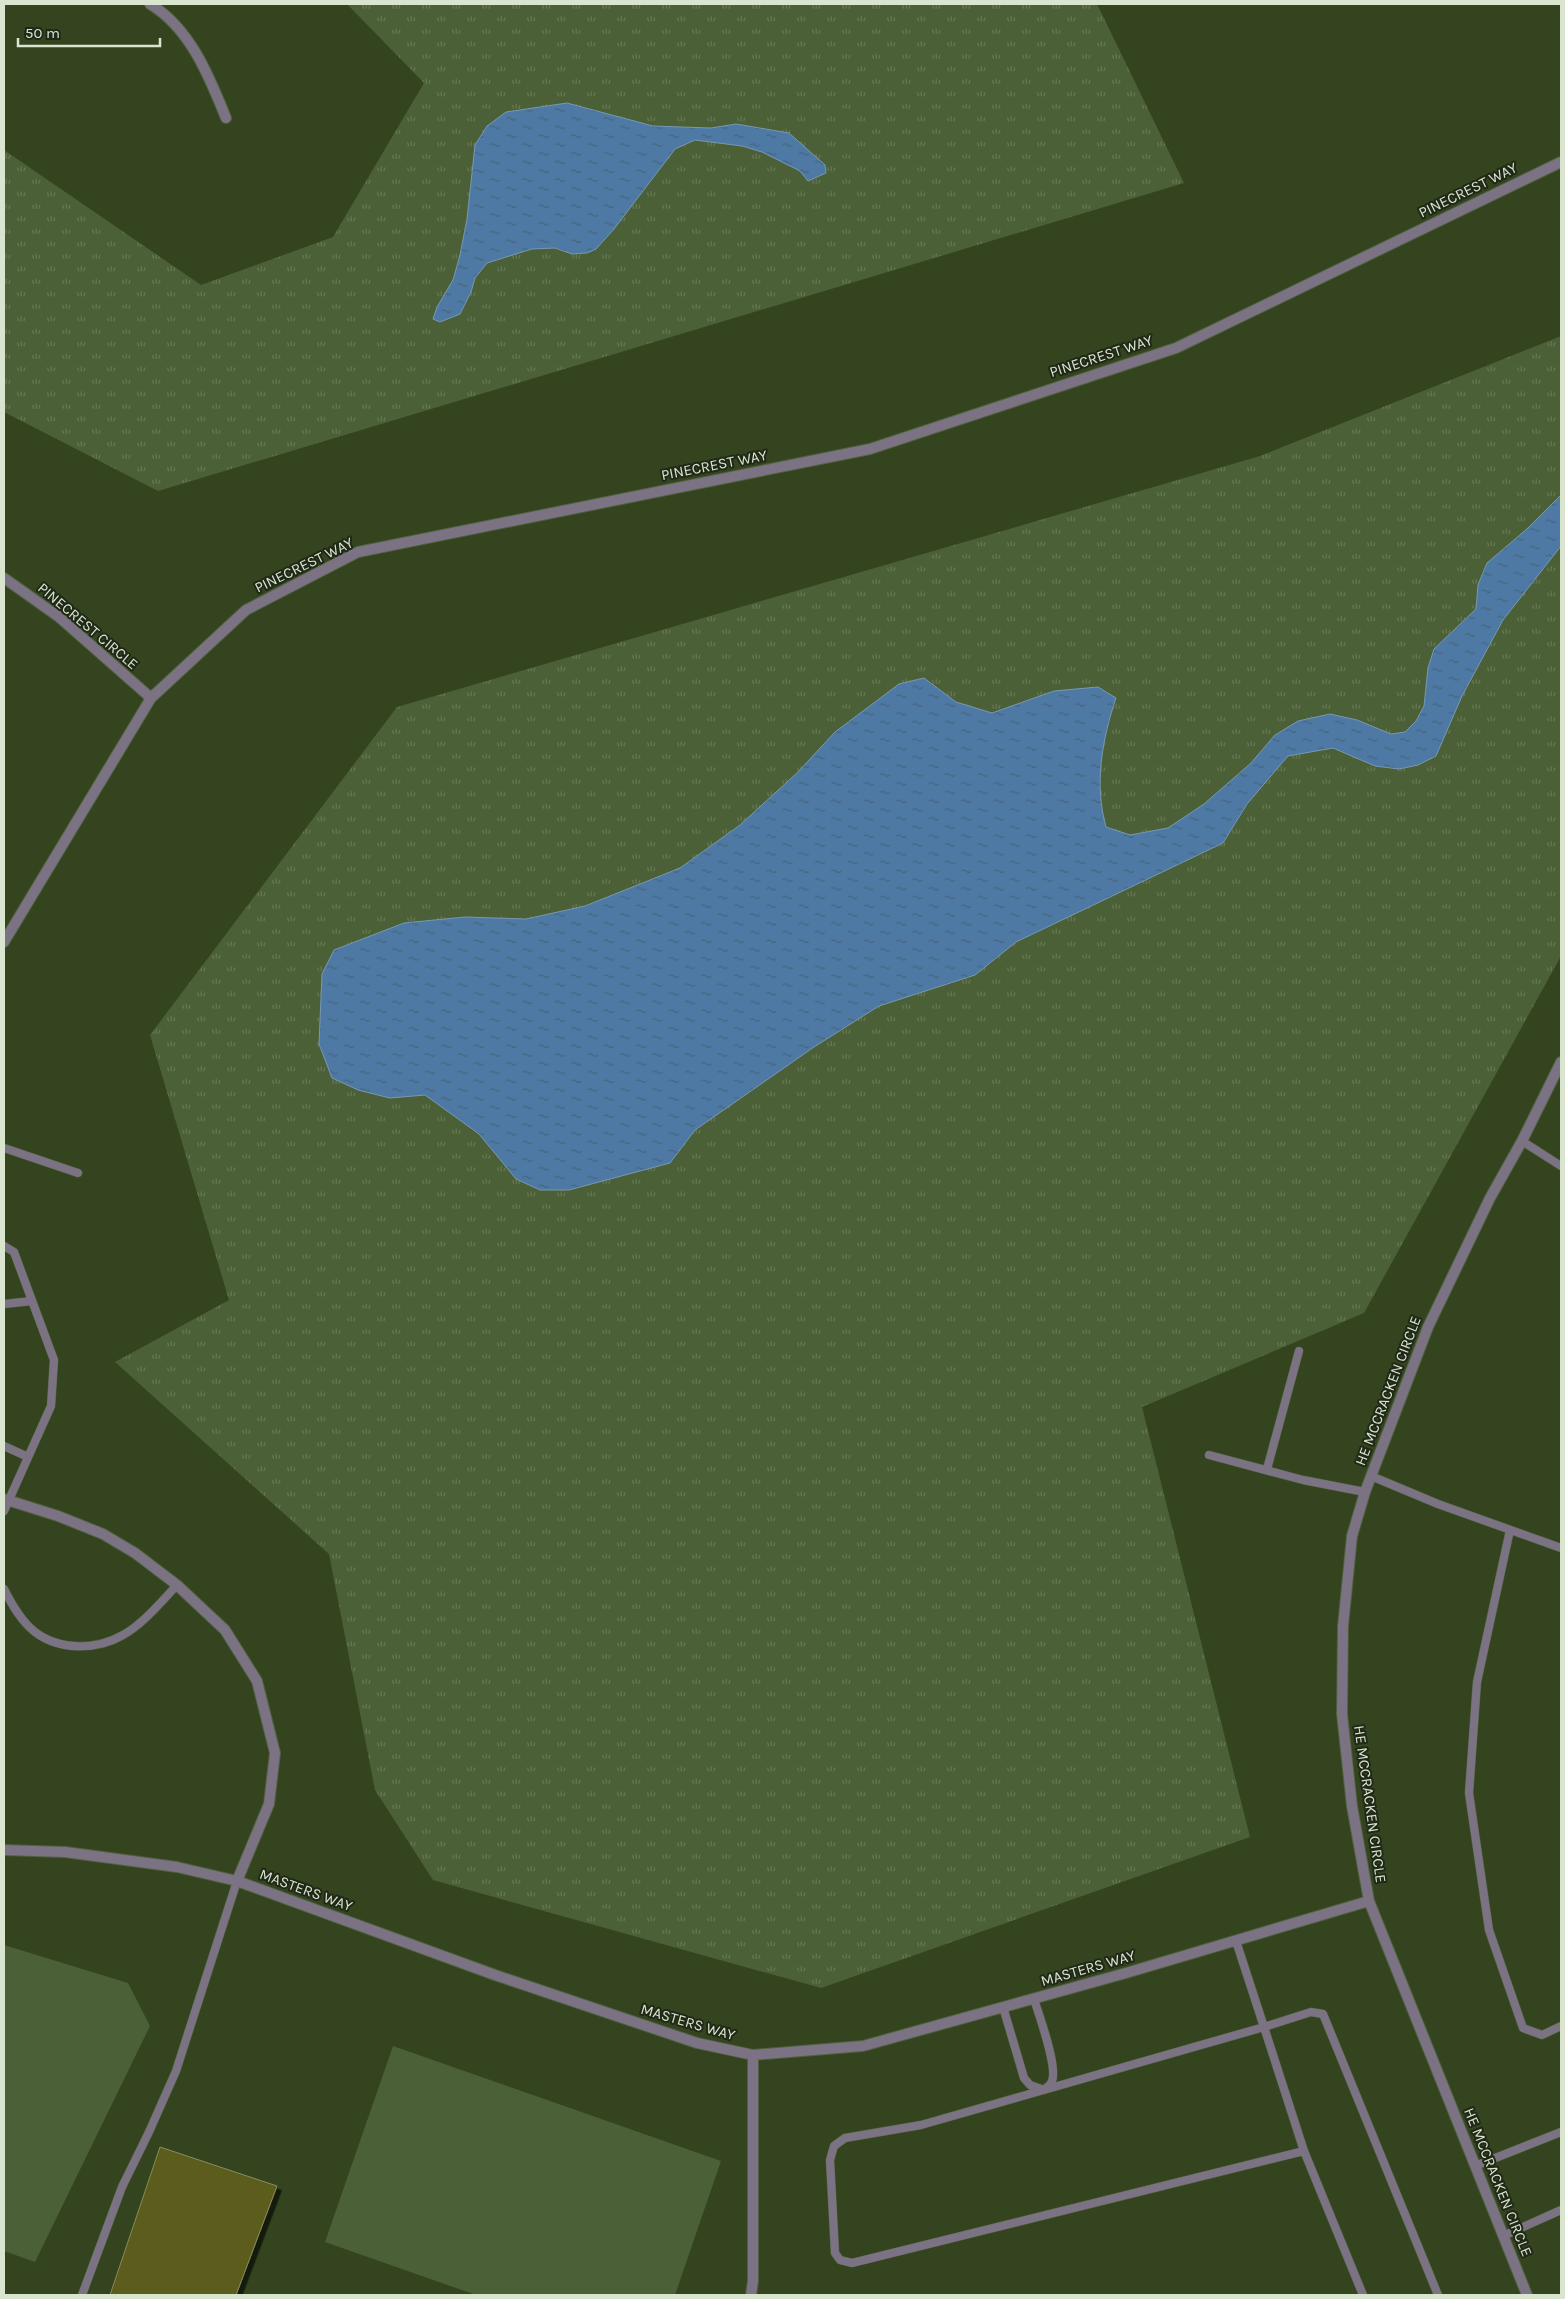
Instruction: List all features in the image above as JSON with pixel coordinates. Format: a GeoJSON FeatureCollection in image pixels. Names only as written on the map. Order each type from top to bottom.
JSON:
{"type":"FeatureCollection","features":[{"type":"Feature","properties":{"kind":"street"},"geometry":{"type":"LineString","coordinates":[[150,4],[163,12],[204,66],[226,118]]}},
{"type":"Feature","properties":{"kind":"street","name":"PINECREST WAY"},"geometry":{"type":"LineString","coordinates":[[4,942],[151,698],[246,610],[358,552],[870,449],[1176,348],[1561,162]]}},
{"type":"Feature","properties":{"kind":"street","name":"PINECREST CIRCLE"},"geometry":{"type":"LineString","coordinates":[[4,578],[58,617],[151,698]]}},
{"type":"Feature","properties":{"kind":"street","name":"HE MCCRACKEN CIRCLE"},"geometry":{"type":"LineString","coordinates":[[1527,2295],[1369,1901],[1352,1806],[1342,1714],[1343,1626],[1352,1536],[1365,1492],[1428,1327],[1490,1198],[1522,1141],[1561,1062]]}},
{"type":"Feature","properties":{"kind":"street"},"geometry":{"type":"LineString","coordinates":[[6,1500],[58,1516],[103,1534],[135,1553],[177,1586],[225,1630],[257,1681],[275,1753],[269,1804],[237,1881]]}},
{"type":"Feature","properties":{"kind":"street","name":"MASTERS WAY"},"geometry":{"type":"LineString","coordinates":[[4,1850],[65,1852],[177,1867],[237,1881],[504,1978],[697,2044],[753,2055],[863,2046],[1034,1999],[1369,1901]]}},
{"type":"Feature","properties":{"kind":"street"},"geometry":{"type":"LineString","coordinates":[[750,2295],[753,2281],[753,2055]]}},
{"type":"Feature","properties":{"kind":"lane"},"geometry":{"type":"LineString","coordinates":[[1522,1141],[1561,1166]]}},
{"type":"Feature","properties":{"kind":"lane"},"geometry":{"type":"LineString","coordinates":[[4,1148],[78,1173]]}},
{"type":"Feature","properties":{"kind":"lane"},"geometry":{"type":"LineString","coordinates":[[4,1246],[14,1252],[54,1360],[51,1406],[6,1500],[4,1511]]}},
{"type":"Feature","properties":{"kind":"lane"},"geometry":{"type":"LineString","coordinates":[[4,1304],[32,1301]]}},
{"type":"Feature","properties":{"kind":"lane"},"geometry":{"type":"LineString","coordinates":[[1267,1469],[1299,1352]]}},
{"type":"Feature","properties":{"kind":"lane"},"geometry":{"type":"LineString","coordinates":[[4,1446],[28,1457]]}},
{"type":"Feature","properties":{"kind":"lane"},"geometry":{"type":"LineString","coordinates":[[1209,1454],[1303,1480],[1365,1492]]}},
{"type":"Feature","properties":{"kind":"lane"},"geometry":{"type":"LineString","coordinates":[[1371,1476],[1438,1504],[1561,1548]]}},
{"type":"Feature","properties":{"kind":"lane"},"geometry":{"type":"LineString","coordinates":[[1510,1530],[1476,1682],[1468,1793],[1489,1930],[1523,2028],[1542,2035],[1561,2026]]}},
{"type":"Feature","properties":{"kind":"lane"},"geometry":{"type":"LineString","coordinates":[[4,1589],[16,1612],[36,1632],[57,1644],[81,1647],[104,1643],[124,1635],[177,1586]]}},
{"type":"Feature","properties":{"kind":"lane"},"geometry":{"type":"LineString","coordinates":[[82,2295],[122,2187],[150,2132],[176,2071],[237,1881]]}},
{"type":"Feature","properties":{"kind":"lane"},"geometry":{"type":"LineString","coordinates":[[1236,1941],[1304,2151],[1363,2295]]}},
{"type":"Feature","properties":{"kind":"lane"},"geometry":{"type":"LineString","coordinates":[[1034,1999],[1050,2052],[1053,2075],[1050,2084],[1044,2090]]}},
{"type":"Feature","properties":{"kind":"lane"},"geometry":{"type":"LineString","coordinates":[[1003,2007],[1024,2078],[1030,2085],[1044,2090]]}},
{"type":"Feature","properties":{"kind":"lane"},"geometry":{"type":"LineString","coordinates":[[1304,2151],[852,2263],[840,2260],[835,2253],[830,2160],[834,2146],[846,2138],[921,2125],[1311,2012],[1323,2014],[1438,2295]]}},
{"type":"Feature","properties":{"kind":"lane"},"geometry":{"type":"LineString","coordinates":[[1475,2166],[1561,2132]]}},
{"type":"Feature","properties":{"kind":"lane"},"geometry":{"type":"LineString","coordinates":[[1503,2236],[1561,2210]]}},
{"type":"Feature","properties":{"kind":"green space"},"geometry":{"type":"Polygon","coordinates":[[[347,4],[1097,4],[1184,183],[158,491],[4,412],[4,150],[201,285],[333,237],[424,83],[347,4]]]}},
{"type":"Feature","properties":{"kind":"green space"},"geometry":{"type":"Polygon","coordinates":[[[1561,336],[1561,956],[1364,1313],[1142,1407],[1250,1837],[821,1988],[433,1880],[375,1790],[329,1554],[115,1362],[229,1300],[150,1035],[397,707],[1260,456],[1561,336]]]}},
{"type":"Feature","properties":{"kind":"green space"},"geometry":{"type":"Polygon","coordinates":[[[4,1945],[128,1983],[150,2026],[35,2262],[4,2251],[4,1945]]]}},
{"type":"Feature","properties":{"kind":"green space"},"geometry":{"type":"Polygon","coordinates":[[[393,2046],[721,2161],[675,2295],[476,2295],[325,2242],[393,2046]]]}},
{"type":"Feature","properties":{"kind":"water"},"geometry":{"type":"Polygon","coordinates":[[[567,103],[653,126],[711,128],[736,124],[789,133],[825,165],[826,173],[808,181],[800,171],[762,152],[742,146],[695,140],[675,149],[614,229],[596,249],[587,253],[572,254],[555,248],[532,249],[487,263],[475,278],[471,292],[460,314],[440,322],[433,319],[437,307],[453,280],[460,255],[467,219],[475,145],[487,126],[506,112],[567,103]]]}},
{"type":"Feature","properties":{"kind":"water"},"geometry":{"type":"Polygon","coordinates":[[[1561,495],[1561,546],[1503,620],[1462,696],[1436,756],[1418,765],[1399,769],[1375,766],[1333,748],[1288,756],[1247,804],[1223,843],[1016,942],[975,975],[879,1006],[814,1047],[695,1130],[670,1163],[569,1190],[540,1190],[516,1179],[479,1134],[425,1095],[390,1098],[358,1090],[332,1078],[319,1044],[322,974],[334,950],[404,923],[465,917],[526,919],[585,906],[680,868],[740,825],[798,772],[835,732],[899,684],[924,678],[956,702],[992,713],[1054,691],[1098,687],[1116,698],[1101,762],[1102,811],[1106,827],[1130,835],[1168,828],[1204,804],[1251,763],[1275,735],[1298,721],[1330,714],[1357,720],[1391,734],[1405,732],[1416,721],[1424,706],[1428,668],[1434,649],[1476,609],[1478,585],[1487,563],[1528,528],[1561,495]]]}},
{"type":"Feature","properties":{"kind":"building"},"geometry":{"type":"Polygon","coordinates":[[[160,2147],[277,2186],[236,2295],[110,2295],[160,2147]]]}}]}
